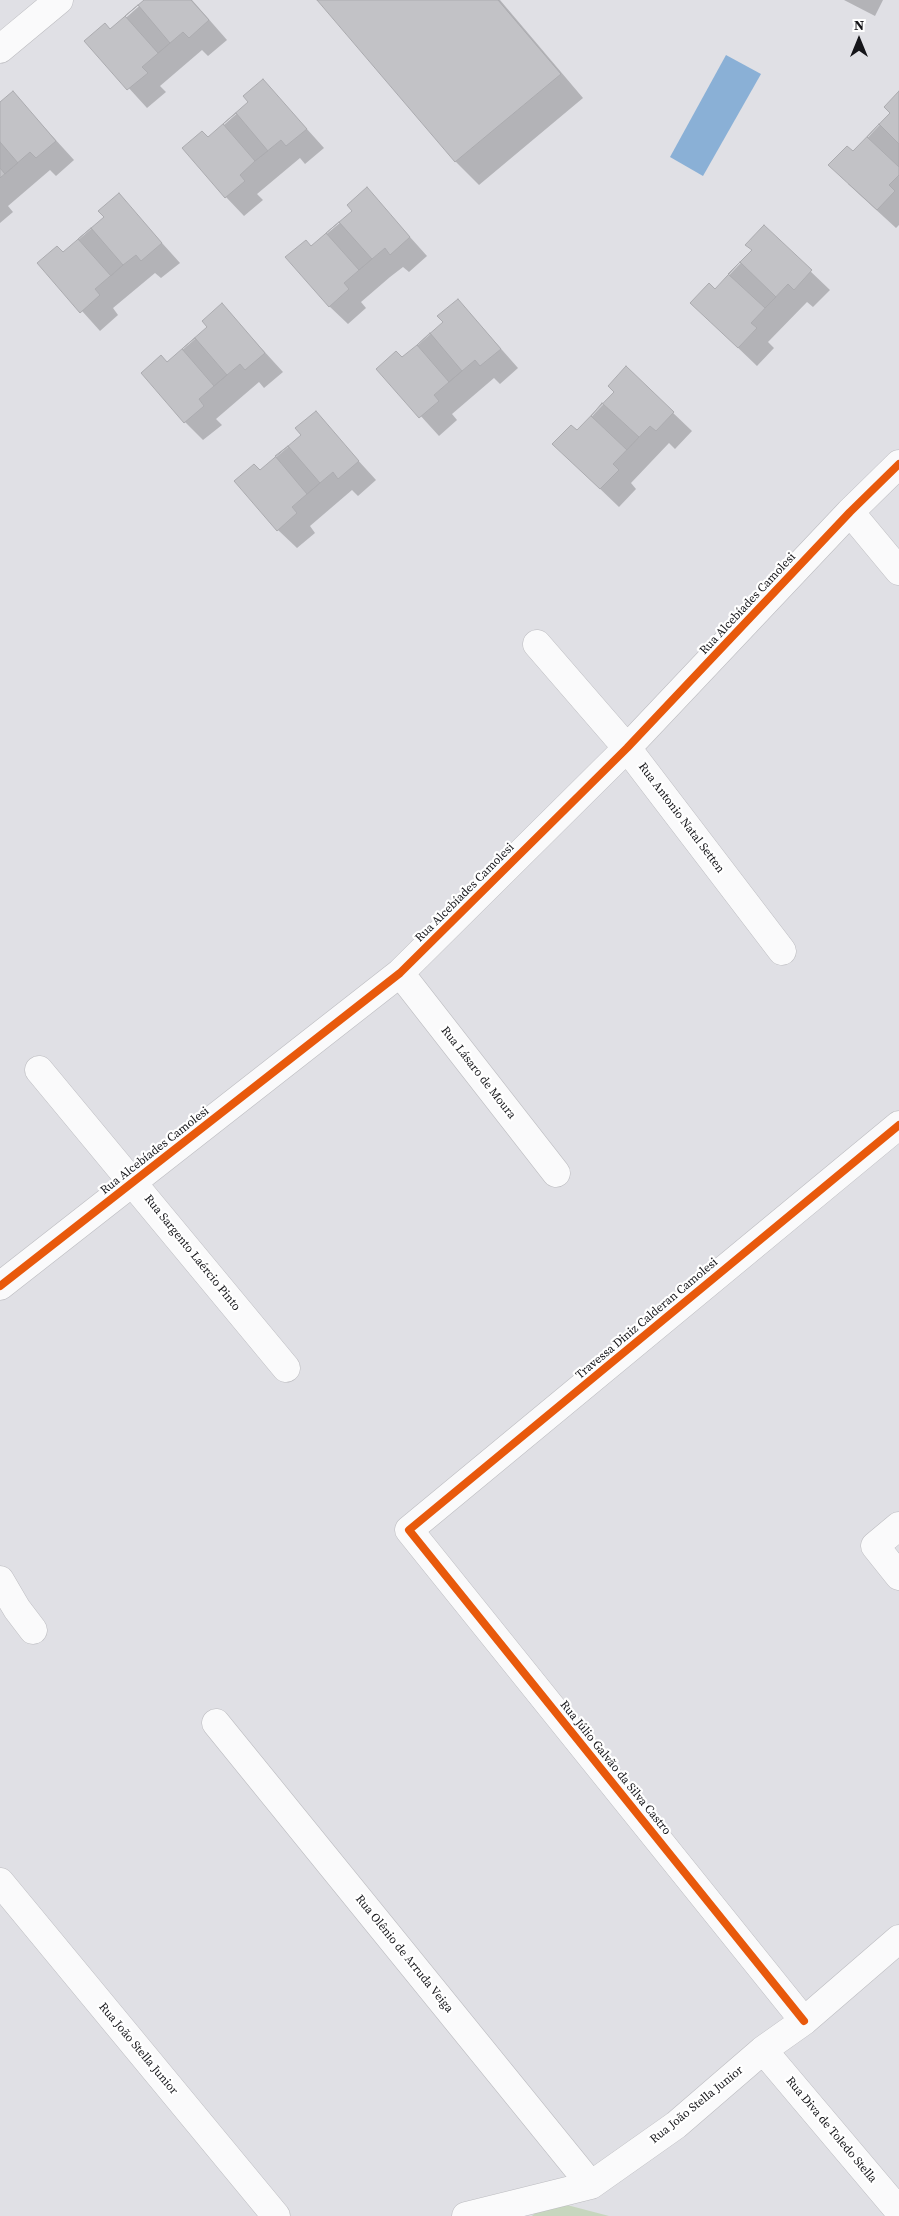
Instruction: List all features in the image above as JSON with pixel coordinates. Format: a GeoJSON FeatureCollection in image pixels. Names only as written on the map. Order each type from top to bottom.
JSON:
{"type":"FeatureCollection","features":[{"type":"Feature","properties":{"kind":"street"},"geometry":{"type":"LineString","coordinates":[[0,49],[59,0]]}},
{"type":"Feature","properties":{"kind":"street","name":"Rua Alcebíades Camolesi"},"geometry":{"type":"LineString","coordinates":[[0,1286],[400,973],[627,748],[850,512],[899,464]]}},
{"type":"Feature","properties":{"kind":"street"},"geometry":{"type":"LineString","coordinates":[[850,512],[899,571]]}},
{"type":"Feature","properties":{"kind":"street","name":"Rua Antonio Natal Setten"},"geometry":{"type":"LineString","coordinates":[[537,644],[627,748],[782,951]]}},
{"type":"Feature","properties":{"kind":"street","name":"Rua Lásaro de Moura"},"geometry":{"type":"LineString","coordinates":[[400,973],[556,1173]]}},
{"type":"Feature","properties":{"kind":"street","name":"Rua Sargento Laércio Pinto"},"geometry":{"type":"LineString","coordinates":[[39,1070],[286,1368]]}},
{"type":"Feature","properties":{"kind":"street","name":"Travessa Diniz Calderan Camolesi"},"geometry":{"type":"LineString","coordinates":[[409,1530],[899,1125]]}},
{"type":"Feature","properties":{"kind":"street"},"geometry":{"type":"LineString","coordinates":[[899,1526],[875,1546],[899,1576]]}},
{"type":"Feature","properties":{"kind":"street","name":"Rua Júlio Galvão da Silva Castro"},"geometry":{"type":"LineString","coordinates":[[409,1530],[804,2021]]}},
{"type":"Feature","properties":{"kind":"street"},"geometry":{"type":"LineString","coordinates":[[0,1580],[25,1620]]}},
{"type":"Feature","properties":{"kind":"street","name":"Rua Olênio de Arruda Veiga"},"geometry":{"type":"LineString","coordinates":[[216,1723],[591,2185]]}},
{"type":"Feature","properties":{"kind":"street","name":"Rua João Stella Junior"},"geometry":{"type":"LineString","coordinates":[[0,1882],[276,2216]]}},
{"type":"Feature","properties":{"kind":"street","name":"Rua João Stella Junior"},"geometry":{"type":"LineString","coordinates":[[466,2216],[591,2185],[676,2125],[764,2050],[804,2021],[899,1939]]}},
{"type":"Feature","properties":{"kind":"street","name":"Rua Diva de Toledo Stella"},"geometry":{"type":"LineString","coordinates":[[764,2050],[899,2211]]}},
{"type":"Feature","properties":{"kind":"green space"},"geometry":{"type":"Polygon","coordinates":[[[548,2200],[609,2216],[532,2216],[548,2200]]]}},
{"type":"Feature","properties":{"kind":"water"},"geometry":{"type":"Polygon","coordinates":[[[726,55],[761,74],[703,176],[670,157],[726,55]]]}},
{"type":"Feature","properties":{"kind":"building"},"geometry":{"type":"Polygon","coordinates":[[[144,0],[191,0],[209,20],[189,38],[183,32],[142,67],[148,73],[127,90],[84,41],[105,23],[110,29],[144,0]]]}},
{"type":"Feature","properties":{"kind":"building"},"geometry":{"type":"Polygon","coordinates":[[[317,0],[498,0],[561,74],[455,162],[317,0]]]}},
{"type":"Feature","properties":{"kind":"building"},"geometry":{"type":"Polygon","coordinates":[[[138,5],[170,43],[158,53],[125,16],[138,5]]]}},
{"type":"Feature","properties":{"kind":"building"},"geometry":{"type":"Polygon","coordinates":[[[263,79],[307,129],[286,146],[281,140],[255,161],[240,175],[245,181],[225,198],[182,148],[202,131],[208,137],[248,102],[243,96],[263,79]]]}},
{"type":"Feature","properties":{"kind":"building"},"geometry":{"type":"Polygon","coordinates":[[[13,91],[56,141],[36,158],[30,152],[0,178],[0,102],[13,91]]]}},
{"type":"Feature","properties":{"kind":"building"},"geometry":{"type":"Polygon","coordinates":[[[899,91],[899,175],[889,185],[895,191],[877,210],[828,165],[847,146],[853,151],[890,113],[884,107],[899,91]]]}},
{"type":"Feature","properties":{"kind":"building"},"geometry":{"type":"Polygon","coordinates":[[[236,113],[268,151],[255,161],[223,124],[236,113]]]}},
{"type":"Feature","properties":{"kind":"building"},"geometry":{"type":"Polygon","coordinates":[[[879,124],[899,144],[899,167],[867,137],[879,124]]]}},
{"type":"Feature","properties":{"kind":"building"},"geometry":{"type":"Polygon","coordinates":[[[0,142],[18,163],[5,174],[0,168],[0,142]]]}},
{"type":"Feature","properties":{"kind":"building"},"geometry":{"type":"Polygon","coordinates":[[[367,187],[410,237],[390,255],[385,248],[344,283],[349,289],[329,307],[285,257],[306,240],[311,246],[352,211],[347,205],[367,187]]]}},
{"type":"Feature","properties":{"kind":"building"},"geometry":{"type":"Polygon","coordinates":[[[119,193],[162,243],[141,261],[136,255],[123,265],[95,289],[100,295],[80,313],[37,263],[57,246],[63,252],[104,217],[98,211],[119,193]]]}},
{"type":"Feature","properties":{"kind":"building"},"geometry":{"type":"Polygon","coordinates":[[[339,222],[372,259],[359,270],[326,233],[339,222]]]}},
{"type":"Feature","properties":{"kind":"building"},"geometry":{"type":"Polygon","coordinates":[[[764,225],[812,270],[794,290],[788,284],[751,323],[757,328],[738,348],[690,303],[709,283],[715,289],[752,250],[745,245],[764,225]]]}},
{"type":"Feature","properties":{"kind":"building"},"geometry":{"type":"Polygon","coordinates":[[[91,228],[123,265],[111,276],[78,239],[91,228]]]}},
{"type":"Feature","properties":{"kind":"building"},"geometry":{"type":"Polygon","coordinates":[[[740,262],[776,297],[765,308],[728,274],[740,262]]]}},
{"type":"Feature","properties":{"kind":"building"},"geometry":{"type":"Polygon","coordinates":[[[458,299],[501,349],[480,366],[475,360],[434,395],[439,401],[419,418],[376,369],[396,351],[402,357],[417,345],[443,322],[437,316],[458,299]]]}},
{"type":"Feature","properties":{"kind":"building"},"geometry":{"type":"Polygon","coordinates":[[[222,303],[265,353],[245,370],[240,364],[214,386],[199,399],[204,406],[184,423],[141,373],[161,355],[167,362],[207,327],[202,321],[222,303]]]}},
{"type":"Feature","properties":{"kind":"building"},"geometry":{"type":"Polygon","coordinates":[[[430,333],[462,371],[449,382],[417,345],[430,333]]]}},
{"type":"Feature","properties":{"kind":"building"},"geometry":{"type":"Polygon","coordinates":[[[195,338],[227,375],[214,386],[182,349],[195,338]]]}},
{"type":"Feature","properties":{"kind":"building"},"geometry":{"type":"Polygon","coordinates":[[[626,366],[674,412],[656,431],[650,426],[613,464],[619,470],[600,489],[552,444],[571,425],[577,430],[614,392],[608,386],[626,366]]]}},
{"type":"Feature","properties":{"kind":"building"},"geometry":{"type":"Polygon","coordinates":[[[602,403],[639,437],[627,450],[591,416],[602,403]]]}},
{"type":"Feature","properties":{"kind":"building"},"geometry":{"type":"Polygon","coordinates":[[[316,411],[359,461],[338,479],[333,472],[307,494],[292,507],[297,513],[277,531],[234,481],[254,464],[260,470],[301,435],[295,428],[316,411]]]}},
{"type":"Feature","properties":{"kind":"building"},"geometry":{"type":"Polygon","coordinates":[[[288,446],[320,483],[307,494],[275,456],[288,446]]]}},
{"type":"Feature","properties":{"kind":"cycle path"},"geometry":{"type":"LineString","coordinates":[[0,1286],[400,973],[627,748],[850,512],[899,464]]}},
{"type":"Feature","properties":{"kind":"cycle path"},"geometry":{"type":"LineString","coordinates":[[804,2021],[409,1530],[899,1125]]}}]}
